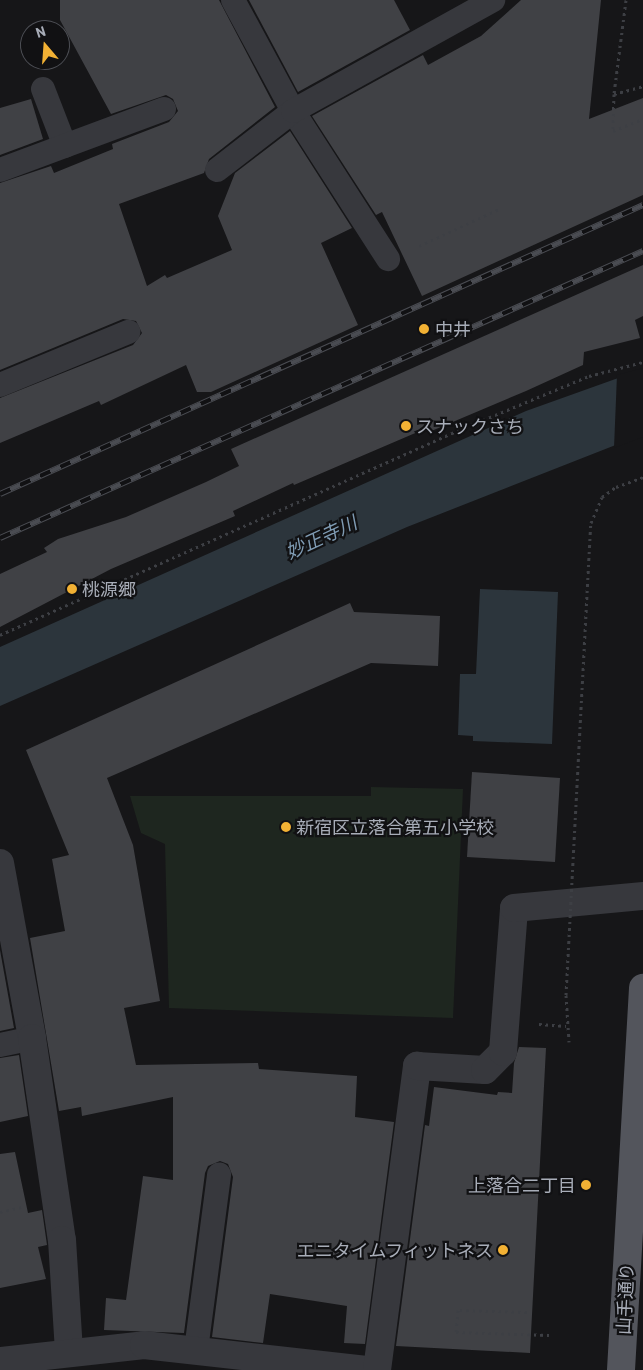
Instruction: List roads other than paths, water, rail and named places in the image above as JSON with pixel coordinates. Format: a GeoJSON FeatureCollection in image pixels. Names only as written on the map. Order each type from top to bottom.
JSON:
{"type":"FeatureCollection","features":[{"type":"Feature","properties":{"kind":"main road","name":"山手通り"},"geometry":{"type":"LineString","coordinates":[[622,1370],[642,999]]}},
{"type":"Feature","properties":{"kind":"street"},"geometry":{"type":"LineString","coordinates":[[0,862],[32,1038],[62,1240],[74,1355]]}},
{"type":"Feature","properties":{"kind":"street"},"geometry":{"type":"LineString","coordinates":[[376,1370],[417,1066],[485,1070],[502,1052],[514,908],[643,896]]}},
{"type":"Feature","properties":{"kind":"street"},"geometry":{"type":"LineString","coordinates":[[0,1361],[74,1355],[144,1345],[367,1370]]}},
{"type":"Feature","properties":{"kind":"lane"},"geometry":{"type":"LineString","coordinates":[[233,0],[293,110],[388,260]]}},
{"type":"Feature","properties":{"kind":"lane"},"geometry":{"type":"LineString","coordinates":[[217,170],[293,110],[493,0]]}},
{"type":"Feature","properties":{"kind":"lane"},"geometry":{"type":"LineString","coordinates":[[44,89],[65,146]]}},
{"type":"Feature","properties":{"kind":"lane"},"geometry":{"type":"LineString","coordinates":[[0,170],[164,109]]}},
{"type":"Feature","properties":{"kind":"lane"},"geometry":{"type":"LineString","coordinates":[[0,385],[128,332]]}},
{"type":"Feature","properties":{"kind":"lane"},"geometry":{"type":"LineString","coordinates":[[0,1045],[32,1038]]}},
{"type":"Feature","properties":{"kind":"lane"},"geometry":{"type":"LineString","coordinates":[[196,1350],[219,1175]]}},
{"type":"Feature","properties":{"kind":"water","name":"妙正寺川"},"geometry":{"type":"Polygon","coordinates":[[[635,372],[636,437],[407,527],[0,706],[0,647],[526,411],[635,372]]]}},
{"type":"Feature","properties":{"kind":"water"},"geometry":{"type":"Polygon","coordinates":[[[480,589],[558,592],[552,744],[473,741],[473,736],[458,735],[460,674],[476,674],[480,589]]]}},
{"type":"Feature","properties":{"kind":"railway"},"geometry":{"type":"LineString","coordinates":[[0,494],[643,205]]}},
{"type":"Feature","properties":{"kind":"railway"},"geometry":{"type":"LineString","coordinates":[[0,538],[643,251]]}},
{"type":"Feature","properties":{"kind":"place","name":"中井"},"geometry":{"type":"Point","coordinates":[424,329]}},
{"type":"Feature","properties":{"kind":"place","name":"スナックさち"},"geometry":{"type":"Point","coordinates":[406,426]}},
{"type":"Feature","properties":{"kind":"place","name":"桃源郷"},"geometry":{"type":"Point","coordinates":[72,589]}},
{"type":"Feature","properties":{"kind":"place","name":"新宿区立落合第五小学校"},"geometry":{"type":"Point","coordinates":[286,827]}},
{"type":"Feature","properties":{"kind":"place","name":"上落合二丁目"},"geometry":{"type":"Point","coordinates":[586,1185]}},
{"type":"Feature","properties":{"kind":"place","name":"エニタイムフィットネス"},"geometry":{"type":"Point","coordinates":[503,1250]}}]}
